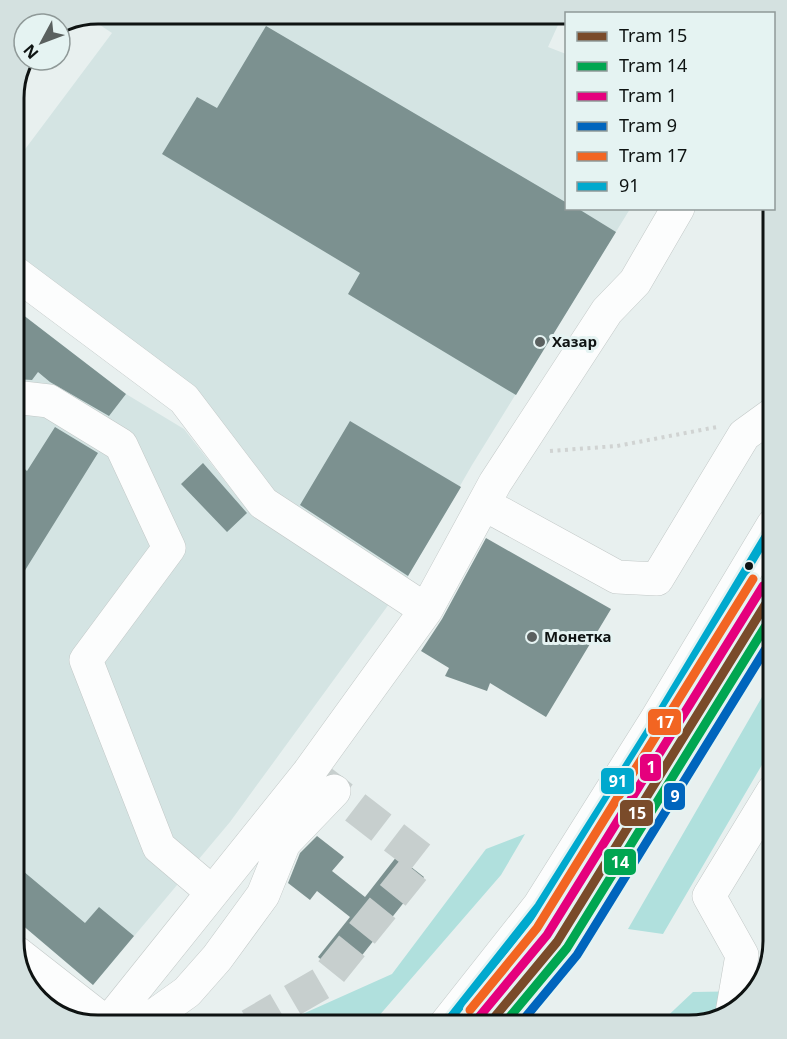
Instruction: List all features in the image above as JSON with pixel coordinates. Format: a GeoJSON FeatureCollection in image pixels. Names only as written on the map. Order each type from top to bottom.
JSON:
{"type":"FeatureCollection","features":[{"type":"Feature","properties":{"kind":"main road"},"geometry":{"type":"LineString","coordinates":[[115,1015],[309,772],[426,610],[484,484],[513,454],[607,311],[635,282],[677,210]]}},
{"type":"Feature","properties":{"kind":"main road"},"geometry":{"type":"LineString","coordinates":[[24,279],[184,399],[263,503],[426,610]]}},
{"type":"Feature","properties":{"kind":"main road"},"geometry":{"type":"LineString","coordinates":[[24,398],[49,401],[121,445],[169,548],[86,660],[159,847],[212,892]]}},
{"type":"Feature","properties":{"kind":"main road"},"geometry":{"type":"LineString","coordinates":[[484,484],[617,577],[657,579],[744,435],[763,422]]}},
{"type":"Feature","properties":{"kind":"main road"},"geometry":{"type":"LineString","coordinates":[[453,1015],[539,906],[656,720],[763,543]]}},
{"type":"Feature","properties":{"kind":"main road"},"geometry":{"type":"LineString","coordinates":[[155,1015],[187,992],[217,958],[263,895],[284,843],[334,791]]}},
{"type":"Feature","properties":{"kind":"main road"},"geometry":{"type":"LineString","coordinates":[[734,1000],[741,955],[709,896],[763,808]]}},
{"type":"Feature","properties":{"kind":"main road"},"geometry":{"type":"LineString","coordinates":[[27,961],[96,1015]]}},
{"type":"Feature","properties":{"kind":"path"},"geometry":{"type":"LineString","coordinates":[[513,454],[617,446],[725,425]]}},
{"type":"Feature","properties":{"kind":"shaded area"},"geometry":{"type":"Polygon","coordinates":[[[98,24],[558,24],[548,47],[565,54],[565,210],[629,210],[472,465],[407,578],[296,512],[277,498],[194,389],[24,261],[24,151],[112,33],[98,24]]]}},
{"type":"Feature","properties":{"kind":"shaded area"},"geometry":{"type":"Polygon","coordinates":[[[24,316],[126,394],[184,429],[249,512],[389,604],[230,822],[93,985],[24,926],[24,316]]]}},
{"type":"Feature","properties":{"kind":"shaded area"},"geometry":{"type":"Polygon","coordinates":[[[763,695],[763,763],[663,934],[628,929],[763,695]]]}},
{"type":"Feature","properties":{"kind":"shaded area"},"geometry":{"type":"Polygon","coordinates":[[[525,834],[501,875],[380,1015],[300,1015],[392,974],[486,849],[525,834]]]}},
{"type":"Feature","properties":{"kind":"shaded area"},"geometry":{"type":"Polygon","coordinates":[[[744,991],[730,1003],[708,1012],[669,1015],[693,992],[744,991]]]}},
{"type":"Feature","properties":{"kind":"building"},"geometry":{"type":"Polygon","coordinates":[[[266,26],[565,202],[565,210],[580,210],[616,232],[516,395],[348,294],[360,273],[162,154],[197,97],[217,108],[266,26]]]}},
{"type":"Feature","properties":{"kind":"building"},"geometry":{"type":"Polygon","coordinates":[[[24,316],[126,394],[109,416],[50,382],[38,372],[32,380],[24,380],[24,316]]]}},
{"type":"Feature","properties":{"kind":"building"},"geometry":{"type":"Polygon","coordinates":[[[350,421],[461,487],[408,576],[300,505],[350,421]]]}},
{"type":"Feature","properties":{"kind":"building"},"geometry":{"type":"Polygon","coordinates":[[[55,427],[98,453],[24,572],[24,468],[27,471],[55,427]]]}},
{"type":"Feature","properties":{"kind":"building"},"geometry":{"type":"Polygon","coordinates":[[[203,463],[247,513],[227,532],[181,484],[203,463]]]}},
{"type":"Feature","properties":{"kind":"building"},"geometry":{"type":"Polygon","coordinates":[[[486,538],[611,609],[546,717],[490,683],[487,691],[445,676],[449,668],[421,651],[442,619],[486,538]]]}},
{"type":"Feature","properties":{"kind":"building"},"geometry":{"type":"Polygon","coordinates":[[[317,836],[344,857],[332,871],[365,897],[397,856],[424,877],[344,978],[318,957],[350,917],[317,891],[310,900],[288,883],[300,853],[317,836]]]}},
{"type":"Feature","properties":{"kind":"building"},"geometry":{"type":"Polygon","coordinates":[[[24,872],[85,923],[99,907],[134,936],[93,985],[24,926],[24,872]]]}},
{"type":"Feature","properties":{"kind":"tunnel"},"geometry":{"type":"LineString","coordinates":[[267,1015],[322,983],[422,859],[312,774]]}},
{"type":"Feature","properties":{"kind":"tram line","name":"17"},"geometry":{"type":"LineString","coordinates":[[470,1010],[537,928],[753,579]]}},
{"type":"Feature","properties":{"kind":"tram line","name":"1"},"geometry":{"type":"LineString","coordinates":[[481,1015],[547,935],[763,586]]}},
{"type":"Feature","properties":{"kind":"tram line","name":"15"},"geometry":{"type":"LineString","coordinates":[[496,1015],[557,942],[763,608]]}},
{"type":"Feature","properties":{"kind":"tram line","name":"14"},"geometry":{"type":"LineString","coordinates":[[511,1015],[567,948],[763,630]]}},
{"type":"Feature","properties":{"kind":"tram line","name":"9"},"geometry":{"type":"LineString","coordinates":[[527,1015],[577,955],[763,653]]}},
{"type":"Feature","properties":{"kind":"transit line","name":"91"},"geometry":{"type":"LineString","coordinates":[[453,1015],[539,906],[656,720],[763,542]]}},
{"type":"Feature","properties":{"kind":"place","name":"Хазар"},"geometry":{"type":"Point","coordinates":[540,342]}},
{"type":"Feature","properties":{"kind":"place","name":"Монетка"},"geometry":{"type":"Point","coordinates":[532,637]}}]}
